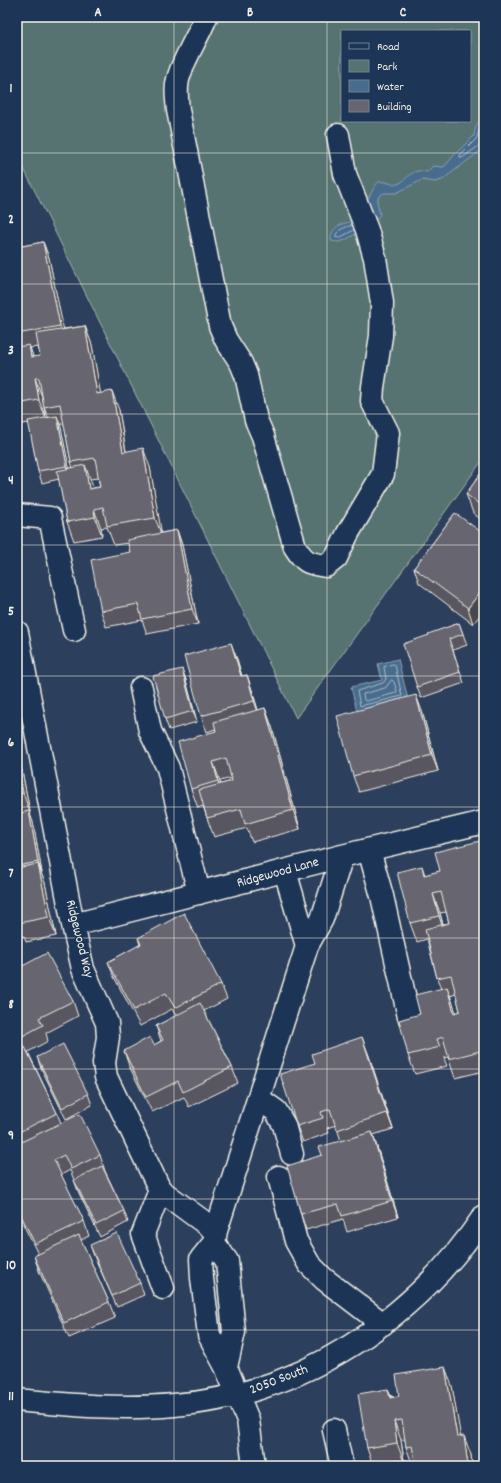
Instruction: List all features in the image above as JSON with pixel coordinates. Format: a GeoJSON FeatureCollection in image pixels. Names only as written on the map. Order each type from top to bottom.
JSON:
{"type":"FeatureCollection","features":[{"type":"Feature","properties":{"kind":"street"},"geometry":{"type":"LineString","coordinates":[[206,17],[200,34],[179,76],[177,88],[178,110],[220,326],[226,340],[241,363],[246,375],[256,420],[263,436],[295,547],[303,560],[313,564],[326,566],[336,558],[348,533],[382,474],[388,433],[372,401],[380,336],[382,303],[375,258],[364,222],[345,174],[338,134]]}},
{"type":"Feature","properties":{"kind":"street"},"geometry":{"type":"LineString","coordinates":[[17,515],[50,518],[74,630]]}},
{"type":"Feature","properties":{"kind":"street","name":"Ridgewood Way"},"geometry":{"type":"LineString","coordinates":[[17,632],[73,925],[83,969],[107,1023],[108,1037],[104,1063],[106,1077],[160,1190],[215,1237]]}},
{"type":"Feature","properties":{"kind":"street"},"geometry":{"type":"LineString","coordinates":[[141,688],[150,731],[168,768],[199,893]]}},
{"type":"Feature","properties":{"kind":"street","name":"Ridgewood Lane"},"geometry":{"type":"LineString","coordinates":[[73,925],[342,856],[484,822]]}},
{"type":"Feature","properties":{"kind":"street"},"geometry":{"type":"LineString","coordinates":[[369,850],[382,896],[409,1017]]}},
{"type":"Feature","properties":{"kind":"street"},"geometry":{"type":"LineString","coordinates":[[254,1466],[248,1420],[226,1367],[210,1334],[202,1278],[201,1259],[215,1237],[307,946],[322,919],[342,856]]}},
{"type":"Feature","properties":{"kind":"street"},"geometry":{"type":"LineString","coordinates":[[285,871],[307,946]]}},
{"type":"Feature","properties":{"kind":"street"},"geometry":{"type":"LineString","coordinates":[[259,1099],[276,1111],[284,1125],[292,1154]]}},
{"type":"Feature","properties":{"kind":"street"},"geometry":{"type":"LineString","coordinates":[[279,1177],[296,1242],[308,1264],[324,1279],[383,1324]]}},
{"type":"Feature","properties":{"kind":"street"},"geometry":{"type":"LineString","coordinates":[[160,1190],[143,1234],[163,1288]]}},
{"type":"Feature","properties":{"kind":"street","name":"2050 South"},"geometry":{"type":"LineString","coordinates":[[17,1400],[110,1408],[176,1405],[238,1395],[307,1370],[346,1350],[383,1324],[419,1293],[446,1265],[484,1216]]}},
{"type":"Feature","properties":{"kind":"street"},"geometry":{"type":"LineString","coordinates":[[334,1430],[342,1466]]}},
{"type":"Feature","properties":{"kind":"green space"},"geometry":{"type":"Polygon","coordinates":[[[17,17],[484,17],[484,458],[296,718],[17,155],[17,17]]]}},
{"type":"Feature","properties":{"kind":"water"},"geometry":{"type":"Polygon","coordinates":[[[484,115],[484,148],[442,180],[435,182],[422,180],[396,193],[384,193],[379,196],[377,201],[380,215],[366,227],[347,239],[338,242],[331,241],[331,235],[336,228],[357,219],[374,188],[379,182],[397,184],[415,172],[427,172],[433,166],[445,166],[474,136],[477,124],[484,115]]]}},
{"type":"Feature","properties":{"kind":"water"},"geometry":{"type":"Polygon","coordinates":[[[398,659],[408,699],[357,712],[351,687],[382,680],[378,664],[398,659]]]}},
{"type":"Feature","properties":{"kind":"building"},"geometry":{"type":"Polygon","coordinates":[[[43,242],[60,326],[17,334],[17,247],[43,242]]]}},
{"type":"Feature","properties":{"kind":"building"},"geometry":{"type":"Polygon","coordinates":[[[85,326],[97,394],[112,391],[123,452],[143,448],[155,518],[107,526],[103,507],[94,509],[95,517],[67,522],[57,471],[85,465],[89,489],[100,487],[95,458],[71,462],[60,404],[44,407],[39,378],[35,378],[39,400],[17,404],[17,347],[29,345],[31,357],[40,356],[36,334],[85,326]]]}},
{"type":"Feature","properties":{"kind":"building"},"geometry":{"type":"Polygon","coordinates":[[[57,416],[67,466],[38,471],[28,421],[57,416]]]}},
{"type":"Feature","properties":{"kind":"building"},"geometry":{"type":"Polygon","coordinates":[[[484,469],[484,508],[466,494],[484,469]]]}},
{"type":"Feature","properties":{"kind":"building"},"geometry":{"type":"Polygon","coordinates":[[[455,513],[484,534],[484,587],[468,608],[414,568],[455,513]]]}},
{"type":"Feature","properties":{"kind":"building"},"geometry":{"type":"Polygon","coordinates":[[[177,530],[192,609],[142,619],[138,604],[101,611],[91,560],[130,552],[127,540],[177,530]]]}},
{"type":"Feature","properties":{"kind":"building"},"geometry":{"type":"Polygon","coordinates":[[[459,623],[463,634],[449,639],[460,672],[417,687],[403,644],[459,623]]]}},
{"type":"Feature","properties":{"kind":"building"},"geometry":{"type":"Polygon","coordinates":[[[231,643],[241,676],[247,675],[254,701],[201,716],[184,656],[231,643]]]}},
{"type":"Feature","properties":{"kind":"building"},"geometry":{"type":"Polygon","coordinates":[[[182,669],[193,711],[165,719],[153,676],[182,669]]]}},
{"type":"Feature","properties":{"kind":"building"},"geometry":{"type":"Polygon","coordinates":[[[416,695],[432,755],[353,776],[337,716],[416,695]]]}},
{"type":"Feature","properties":{"kind":"building"},"geometry":{"type":"Polygon","coordinates":[[[265,708],[293,810],[245,824],[241,809],[207,818],[199,790],[232,781],[226,758],[213,762],[218,781],[191,789],[178,742],[216,731],[214,722],[265,708]]]}},
{"type":"Feature","properties":{"kind":"building"},"geometry":{"type":"Polygon","coordinates":[[[17,761],[23,793],[17,795],[17,761]]]}},
{"type":"Feature","properties":{"kind":"building"},"geometry":{"type":"Polygon","coordinates":[[[29,811],[38,862],[17,866],[17,814],[29,811]]]}},
{"type":"Feature","properties":{"kind":"building"},"geometry":{"type":"Polygon","coordinates":[[[480,841],[484,858],[484,1050],[449,1059],[443,1037],[437,1039],[440,1047],[408,1055],[399,1020],[420,1014],[415,995],[447,987],[454,1013],[460,1011],[451,975],[437,978],[425,929],[449,923],[441,892],[433,894],[439,916],[410,923],[397,872],[422,866],[424,875],[440,871],[435,852],[480,841]]]}},
{"type":"Feature","properties":{"kind":"building"},"geometry":{"type":"Polygon","coordinates":[[[38,864],[49,917],[19,923],[17,916],[17,868],[38,864]]]}},
{"type":"Feature","properties":{"kind":"building"},"geometry":{"type":"Polygon","coordinates":[[[184,913],[221,984],[175,1008],[166,993],[134,1010],[108,962],[141,944],[138,938],[184,913]]]}},
{"type":"Feature","properties":{"kind":"building"},"geometry":{"type":"Polygon","coordinates":[[[47,953],[73,1001],[39,1018],[43,1025],[17,1039],[17,969],[47,953]]]}},
{"type":"Feature","properties":{"kind":"building"},"geometry":{"type":"Polygon","coordinates":[[[200,1003],[232,1067],[183,1092],[178,1081],[146,1097],[124,1051],[150,1037],[154,1045],[163,1040],[156,1026],[200,1003]]]}},
{"type":"Feature","properties":{"kind":"building"},"geometry":{"type":"Polygon","coordinates":[[[362,1037],[387,1113],[337,1130],[330,1109],[321,1112],[323,1118],[297,1126],[280,1074],[315,1063],[312,1054],[362,1037]]]}},
{"type":"Feature","properties":{"kind":"building"},"geometry":{"type":"Polygon","coordinates":[[[63,1044],[88,1094],[62,1108],[37,1057],[63,1044]]]}},
{"type":"Feature","properties":{"kind":"building"},"geometry":{"type":"Polygon","coordinates":[[[25,1047],[57,1113],[17,1133],[17,1051],[25,1047]]]}},
{"type":"Feature","properties":{"kind":"building"},"geometry":{"type":"Polygon","coordinates":[[[80,1114],[100,1155],[71,1169],[64,1155],[54,1160],[84,1221],[35,1244],[17,1207],[17,1144],[80,1114]]]}},
{"type":"Feature","properties":{"kind":"building"},"geometry":{"type":"Polygon","coordinates":[[[372,1132],[392,1201],[342,1216],[338,1204],[301,1214],[287,1166],[322,1155],[319,1147],[372,1132]]]}},
{"type":"Feature","properties":{"kind":"building"},"geometry":{"type":"Polygon","coordinates":[[[102,1166],[124,1211],[96,1225],[74,1180],[102,1166]]]}},
{"type":"Feature","properties":{"kind":"building"},"geometry":{"type":"Polygon","coordinates":[[[117,1233],[140,1283],[112,1296],[90,1245],[117,1233]]]}},
{"type":"Feature","properties":{"kind":"building"},"geometry":{"type":"Polygon","coordinates":[[[79,1235],[109,1302],[64,1323],[34,1256],[79,1235]]]}},
{"type":"Feature","properties":{"kind":"building"},"geometry":{"type":"Polygon","coordinates":[[[445,1367],[457,1437],[464,1436],[468,1466],[416,1466],[412,1446],[406,1447],[402,1420],[394,1421],[397,1443],[367,1448],[358,1394],[388,1389],[390,1398],[399,1396],[396,1375],[445,1367]]]}},
{"type":"Feature","properties":{"kind":"building"},"geometry":{"type":"Polygon","coordinates":[[[408,1460],[409,1466],[380,1466],[380,1464],[408,1460]]]}},
{"type":"Feature","properties":{"kind":"building"},"geometry":{"type":"Polygon","coordinates":[[[56,1463],[57,1466],[37,1466],[56,1463]]]}}]}
